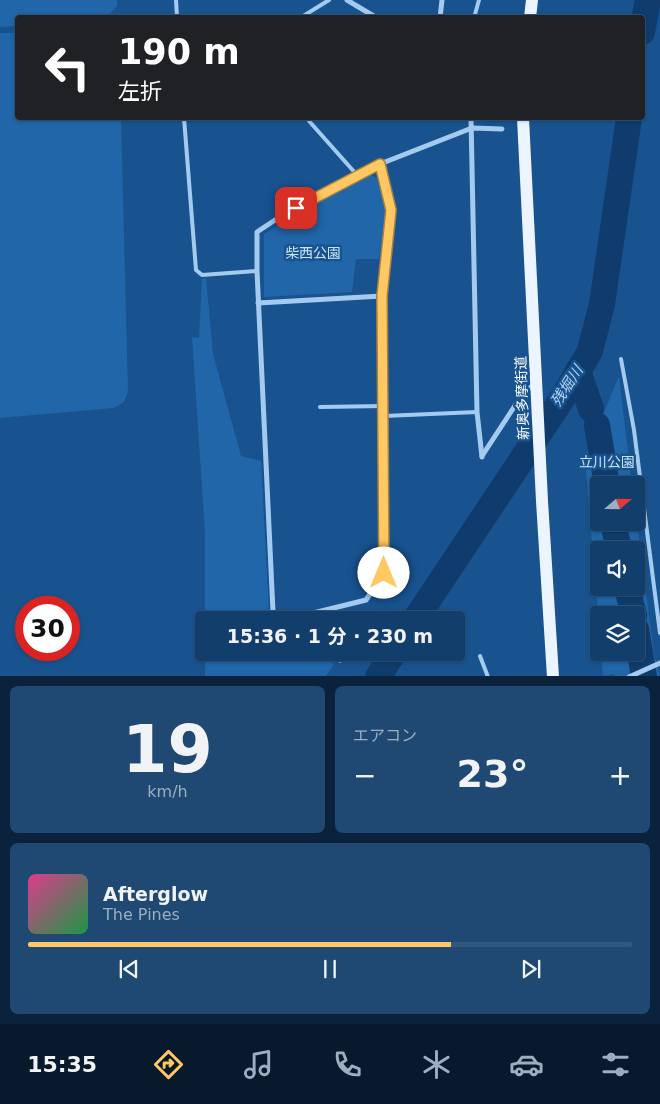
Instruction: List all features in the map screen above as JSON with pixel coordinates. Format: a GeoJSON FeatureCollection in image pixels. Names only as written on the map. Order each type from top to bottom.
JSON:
{"type":"FeatureCollection","features":[{"type":"Feature","properties":{"kind":"main road"},"geometry":{"type":"LineString","coordinates":[[530,15],[532,0]]}},
{"type":"Feature","properties":{"kind":"main road","name":"新奥多摩街道"},"geometry":{"type":"LineString","coordinates":[[523,120],[542,501],[553,676]]}},
{"type":"Feature","properties":{"kind":"street"},"geometry":{"type":"LineString","coordinates":[[347,0],[372,15]]}},
{"type":"Feature","properties":{"kind":"street"},"geometry":{"type":"LineString","coordinates":[[440,15],[442,0]]}},
{"type":"Feature","properties":{"kind":"street"},"geometry":{"type":"LineString","coordinates":[[471,120],[477,412],[482,457],[518,401],[537,381]]}},
{"type":"Feature","properties":{"kind":"street"},"geometry":{"type":"LineString","coordinates":[[273,611],[258,303],[257,232],[280,216],[380,164],[472,128],[502,129]]}},
{"type":"Feature","properties":{"kind":"street"},"geometry":{"type":"LineString","coordinates":[[319,611],[366,600],[384,573],[382,296],[391,210],[380,164]]}},
{"type":"Feature","properties":{"kind":"street"},"geometry":{"type":"LineString","coordinates":[[258,303],[382,296]]}},
{"type":"Feature","properties":{"kind":"street"},"geometry":{"type":"LineString","coordinates":[[629,676],[660,663]]}},
{"type":"Feature","properties":{"kind":"lane"},"geometry":{"type":"LineString","coordinates":[[176,0],[178,15]]}},
{"type":"Feature","properties":{"kind":"lane"},"geometry":{"type":"LineString","coordinates":[[305,15],[329,0]]}},
{"type":"Feature","properties":{"kind":"lane"},"geometry":{"type":"LineString","coordinates":[[475,15],[479,0]]}},
{"type":"Feature","properties":{"kind":"lane"},"geometry":{"type":"LineString","coordinates":[[184,120],[196,270],[202,275],[257,271]]}},
{"type":"Feature","properties":{"kind":"lane"},"geometry":{"type":"LineString","coordinates":[[309,121],[357,175]]}},
{"type":"Feature","properties":{"kind":"lane"},"geometry":{"type":"LineString","coordinates":[[621,359],[634,430],[660,633]]}},
{"type":"Feature","properties":{"kind":"lane"},"geometry":{"type":"LineString","coordinates":[[320,407],[384,406]]}},
{"type":"Feature","properties":{"kind":"lane"},"geometry":{"type":"LineString","coordinates":[[384,416],[477,412]]}},
{"type":"Feature","properties":{"kind":"lane"},"geometry":{"type":"LineString","coordinates":[[480,656],[488,676]]}},
{"type":"Feature","properties":{"kind":"green space"},"geometry":{"type":"Polygon","coordinates":[[[0,0],[117,0],[117,6],[109,15],[15,15],[15,26],[0,27],[0,0]]]}},
{"type":"Feature","properties":{"kind":"green space"},"geometry":{"type":"Polygon","coordinates":[[[0,33],[15,33],[15,120],[121,120],[128,392],[124,402],[114,408],[0,418],[0,33]]]}},
{"type":"Feature","properties":{"kind":"green space","name":"柴西公園"},"geometry":{"type":"Polygon","coordinates":[[[365,173],[377,178],[386,211],[379,259],[356,259],[352,292],[264,297],[264,234],[365,173]]]}},
{"type":"Feature","properties":{"kind":"green space"},"geometry":{"type":"Polygon","coordinates":[[[206,278],[213,354],[241,456],[261,461],[269,611],[205,611],[205,533],[192,337],[199,338],[202,279],[206,278]]]}},
{"type":"Feature","properties":{"kind":"green space","name":"立川公園"},"geometry":{"type":"Polygon","coordinates":[[[619,376],[631,476],[590,476],[590,517],[585,458],[619,376]]]}},
{"type":"Feature","properties":{"kind":"green space"},"geometry":{"type":"Polygon","coordinates":[[[591,531],[638,531],[639,541],[592,541],[591,531]]]}},
{"type":"Feature","properties":{"kind":"green space"},"geometry":{"type":"Polygon","coordinates":[[[645,584],[654,654],[660,676],[615,676],[614,674],[603,676],[602,661],[645,661],[645,606],[597,606],[597,596],[645,596],[645,584]]]}},
{"type":"Feature","properties":{"kind":"green space"},"geometry":{"type":"Polygon","coordinates":[[[205,661],[330,661],[334,664],[326,676],[205,676],[205,661]]]}},
{"type":"Feature","properties":{"kind":"waterway","name":"残堀川"},"geometry":{"type":"LineString","coordinates":[[645,16],[648,0]]}},
{"type":"Feature","properties":{"kind":"waterway","name":"残堀川"},"geometry":{"type":"LineString","coordinates":[[421,611],[562,399],[590,351],[602,304],[629,120]]}},
{"type":"Feature","properties":{"kind":"waterway"},"geometry":{"type":"LineString","coordinates":[[578,371],[591,409]]}},
{"type":"Feature","properties":{"kind":"waterway"},"geometry":{"type":"LineString","coordinates":[[597,425],[606,476]]}},
{"type":"Feature","properties":{"kind":"waterway"},"geometry":{"type":"LineString","coordinates":[[615,531],[617,541]]}},
{"type":"Feature","properties":{"kind":"waterway"},"geometry":{"type":"LineString","coordinates":[[629,596],[632,606]]}},
{"type":"Feature","properties":{"kind":"waterway","name":"残堀川"},"geometry":{"type":"LineString","coordinates":[[379,676],[388,661]]}},
{"type":"Feature","properties":{"kind":"waterway"},"geometry":{"type":"LineString","coordinates":[[641,661],[644,676]]}},
{"type":"Feature","properties":{"kind":"route"},"geometry":{"type":"LineString","coordinates":[[296,208],[380,164],[391,210],[382,296],[384,573]]}}]}
